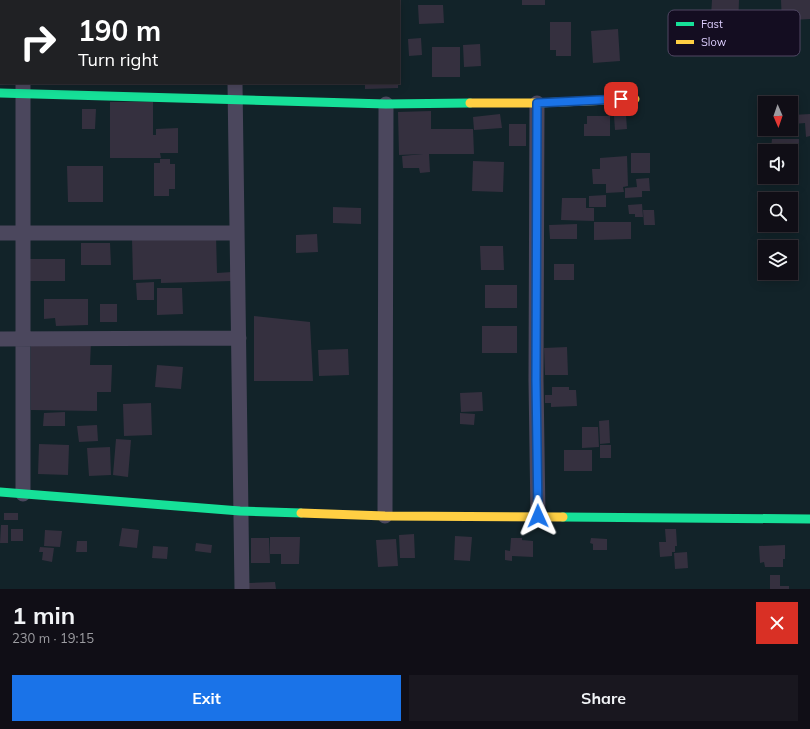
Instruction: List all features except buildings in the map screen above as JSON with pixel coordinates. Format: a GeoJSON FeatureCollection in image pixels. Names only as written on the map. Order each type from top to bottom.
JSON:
{"type":"FeatureCollection","features":[{"type":"Feature","properties":{"kind":"street"},"geometry":{"type":"LineString","coordinates":[[235,84],[242,589]]}},
{"type":"Feature","properties":{"kind":"street"},"geometry":{"type":"LineString","coordinates":[[23,88],[23,494]]}},
{"type":"Feature","properties":{"kind":"street"},"geometry":{"type":"LineString","coordinates":[[0,93],[23,88],[235,99],[386,104],[537,103],[635,99]]}},
{"type":"Feature","properties":{"kind":"street"},"geometry":{"type":"LineString","coordinates":[[537,103],[536,380],[538,516]]}},
{"type":"Feature","properties":{"kind":"street"},"geometry":{"type":"LineString","coordinates":[[385,516],[386,104]]}},
{"type":"Feature","properties":{"kind":"street"},"geometry":{"type":"LineString","coordinates":[[0,233],[237,233]]}},
{"type":"Feature","properties":{"kind":"street"},"geometry":{"type":"LineString","coordinates":[[0,339],[239,338]]}},
{"type":"Feature","properties":{"kind":"street"},"geometry":{"type":"LineString","coordinates":[[0,492],[240,511],[385,516],[810,519]]}},
{"type":"Feature","properties":{"kind":"shaded area"},"geometry":{"type":"Polygon","coordinates":[[[400,0],[810,0],[810,589],[0,589],[0,84],[400,84],[400,0]]]}},
{"type":"Feature","properties":{"kind":"traffic: fast"},"geometry":{"type":"LineString","coordinates":[[0,93],[386,104],[470,103]]}},
{"type":"Feature","properties":{"kind":"traffic: fast"},"geometry":{"type":"LineString","coordinates":[[0,492],[240,511],[301,513]]}},
{"type":"Feature","properties":{"kind":"traffic: fast"},"geometry":{"type":"LineString","coordinates":[[563,517],[810,519]]}},
{"type":"Feature","properties":{"kind":"traffic: slow"},"geometry":{"type":"LineString","coordinates":[[470,103],[537,103],[635,99]]}},
{"type":"Feature","properties":{"kind":"traffic: slow"},"geometry":{"type":"LineString","coordinates":[[301,513],[385,516],[563,517]]}},
{"type":"Feature","properties":{"kind":"route"},"geometry":{"type":"LineString","coordinates":[[538,516],[536,380],[537,103],[621,99]]}}]}
